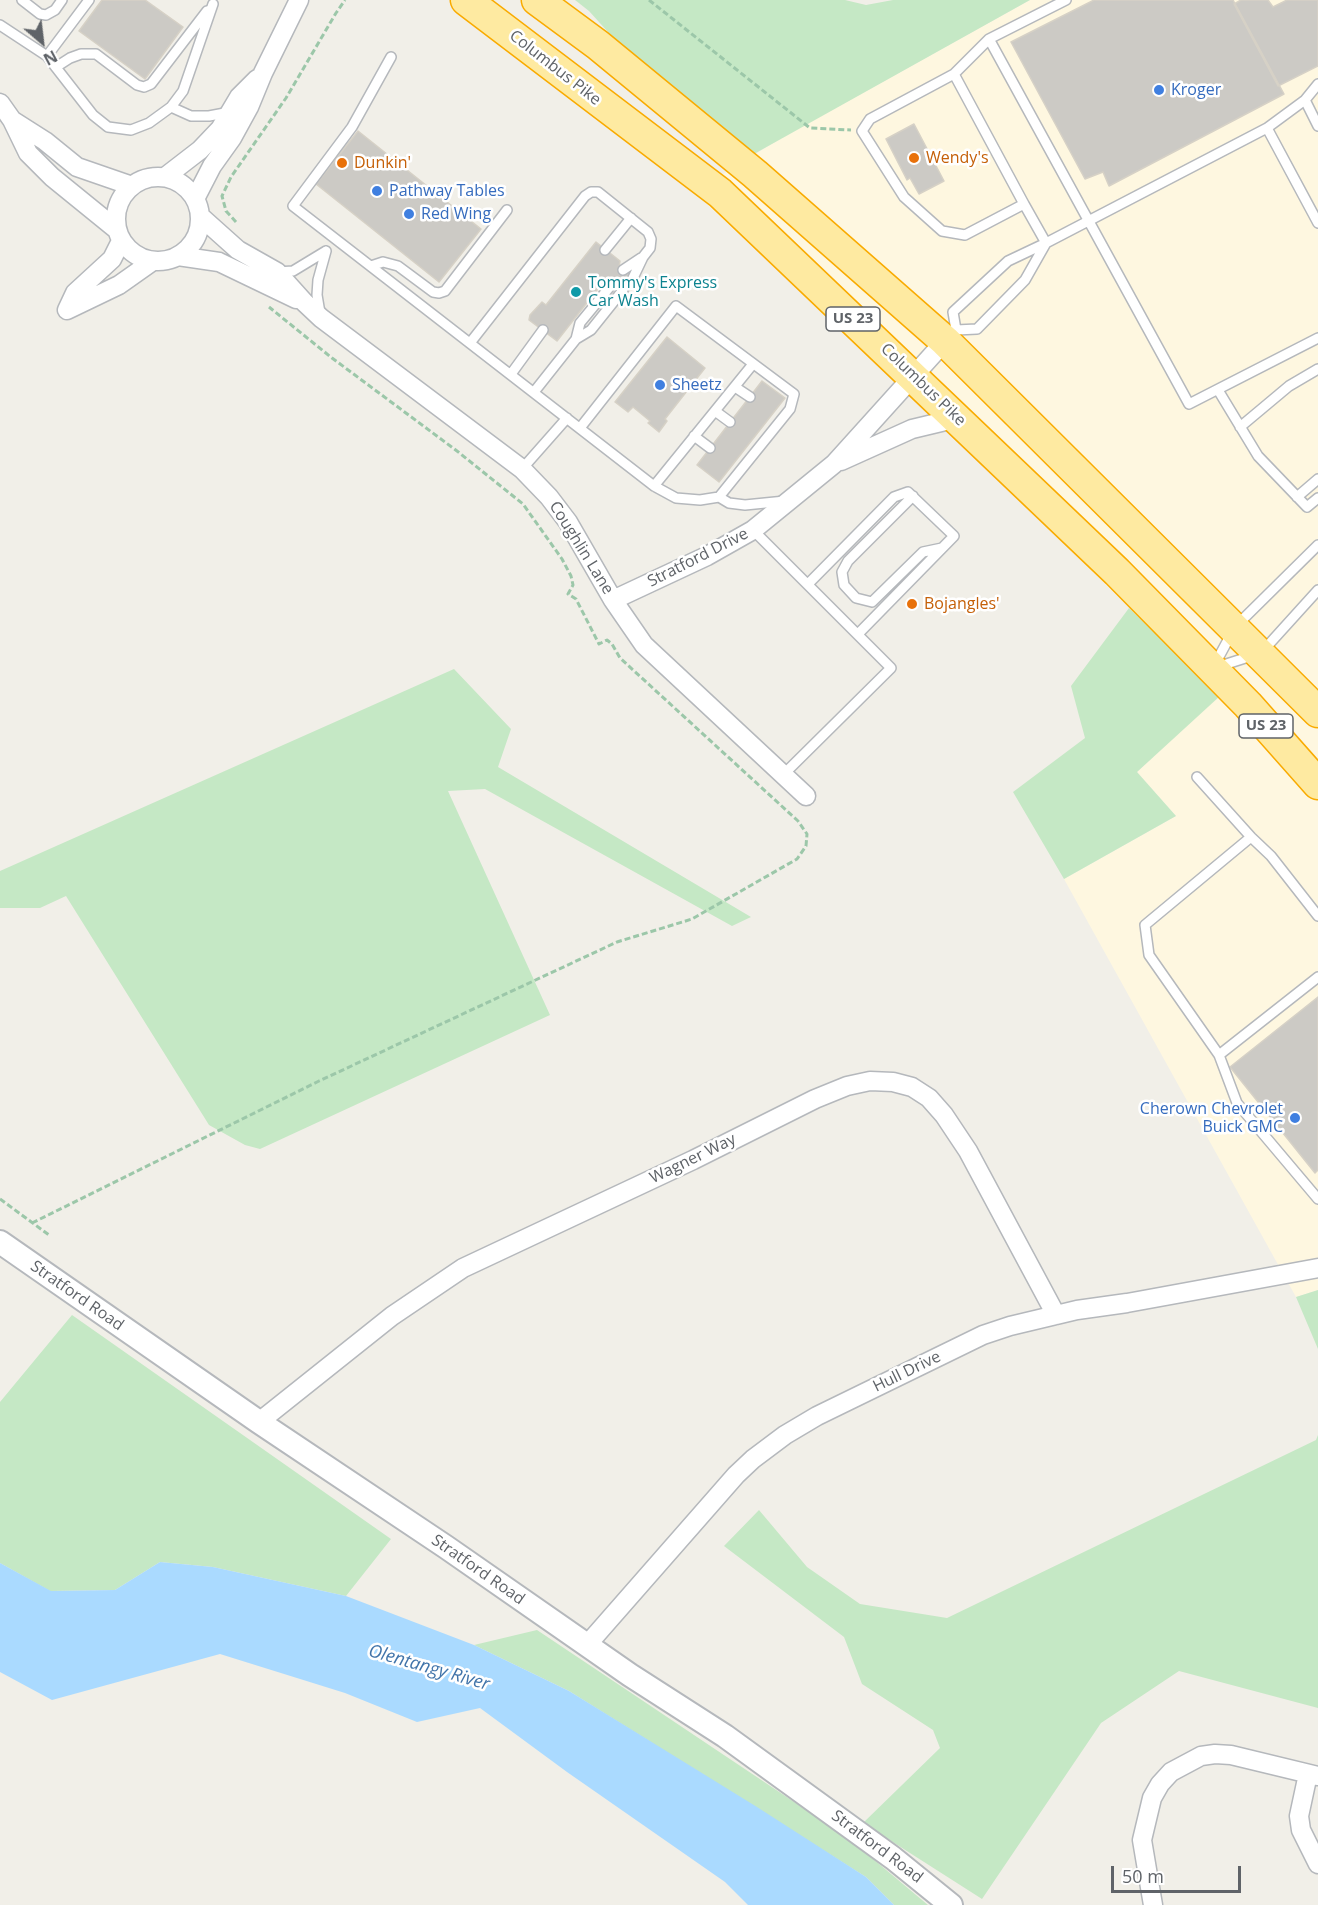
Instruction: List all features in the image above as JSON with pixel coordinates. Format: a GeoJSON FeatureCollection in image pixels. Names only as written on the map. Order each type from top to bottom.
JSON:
{"type":"FeatureCollection","features":[{"type":"Feature","properties":{"kind":"highway","name":"Columbus Pike"},"geometry":{"type":"LineString","coordinates":[[466,0],[720,193],[1117,572],[1248,705],[1318,784]]}},
{"type":"Feature","properties":{"kind":"highway","name":"US 23"},"geometry":{"type":"LineString","coordinates":[[537,0],[598,45],[951,335],[1318,712]]}},
{"type":"Feature","properties":{"kind":"street"},"geometry":{"type":"LineString","coordinates":[[0,103],[12,120],[28,153],[52,177],[119,235],[130,251],[140,258],[166,261],[188,249],[195,239],[199,228],[198,207],[212,166],[232,138],[249,107],[299,0]]}},
{"type":"Feature","properties":{"kind":"street"},"geometry":{"type":"LineString","coordinates":[[165,177],[200,150],[220,129],[239,97],[263,73]]}},
{"type":"Feature","properties":{"kind":"street"},"geometry":{"type":"LineString","coordinates":[[12,120],[45,141],[77,166],[132,186]]}},
{"type":"Feature","properties":{"kind":"street"},"geometry":{"type":"LineString","coordinates":[[153,261],[119,285],[67,310],[75,293],[112,259],[119,235],[116,210],[125,192],[132,186],[153,177],[165,177],[188,188],[198,207]]}},
{"type":"Feature","properties":{"kind":"street","name":"Coughlin Lane"},"geometry":{"type":"LineString","coordinates":[[198,207],[238,250],[277,272],[321,318],[522,469],[549,497],[568,522],[613,600],[644,645],[806,796]]}},
{"type":"Feature","properties":{"kind":"street","name":"Coughlin Lane"},"geometry":{"type":"LineString","coordinates":[[178,256],[219,262],[304,302]]}},
{"type":"Feature","properties":{"kind":"street","name":"Stratford Drive"},"geometry":{"type":"LineString","coordinates":[[613,600],[707,556],[753,530],[834,464],[951,335]]}},
{"type":"Feature","properties":{"kind":"street","name":"Stratford Drive"},"geometry":{"type":"LineString","coordinates":[[834,464],[912,429],[958,418]]}},
{"type":"Feature","properties":{"kind":"street","name":"Wagner Way"},"geometry":{"type":"LineString","coordinates":[[259,1422],[392,1316],[463,1268],[693,1160],[815,1099],[847,1086],[870,1081],[893,1082],[912,1087],[929,1098],[944,1115],[968,1151],[1056,1315]]}},
{"type":"Feature","properties":{"kind":"street","name":"Stratford Road"},"geometry":{"type":"LineString","coordinates":[[0,1242],[259,1422],[762,1763],[893,1858],[951,1905]]}},
{"type":"Feature","properties":{"kind":"street","name":"Hull Drive"},"geometry":{"type":"LineString","coordinates":[[587,1645],[736,1475],[753,1459],[785,1435],[847,1401],[983,1335],[1010,1326],[1056,1315],[1318,1268]]}},
{"type":"Feature","properties":{"kind":"street"},"geometry":{"type":"LineString","coordinates":[[1154,1905],[1142,1840],[1152,1798],[1160,1784],[1171,1772],[1201,1756],[1231,1755],[1313,1775],[1299,1816],[1301,1830],[1318,1864]]}},
{"type":"Feature","properties":{"kind":"lane"},"geometry":{"type":"LineString","coordinates":[[22,0],[40,14],[46,15],[55,10],[62,0]]}},
{"type":"Feature","properties":{"kind":"lane"},"geometry":{"type":"LineString","coordinates":[[47,56],[88,0]]}},
{"type":"Feature","properties":{"kind":"lane"},"geometry":{"type":"LineString","coordinates":[[1024,204],[965,235],[942,231],[904,197],[862,130],[870,118],[954,74],[989,39],[1066,0]]}},
{"type":"Feature","properties":{"kind":"lane"},"geometry":{"type":"LineString","coordinates":[[0,25],[47,56],[93,115],[108,128],[131,130],[149,123],[171,107],[183,92],[213,4],[151,84],[144,87],[137,85],[96,54],[81,54],[56,67]]}},
{"type":"Feature","properties":{"kind":"lane"},"geometry":{"type":"LineString","coordinates":[[989,39],[1190,404],[1318,338]]}},
{"type":"Feature","properties":{"kind":"lane"},"geometry":{"type":"LineString","coordinates":[[391,57],[351,127],[293,206],[654,486],[676,498],[700,500],[719,497],[729,503],[745,505],[790,500]]}},
{"type":"Feature","properties":{"kind":"lane"},"geometry":{"type":"LineString","coordinates":[[954,74],[1046,243]]}},
{"type":"Feature","properties":{"kind":"lane"},"geometry":{"type":"LineString","coordinates":[[1046,243],[1025,280],[977,329],[951,335],[953,312],[1008,261],[1267,128],[1305,100],[1318,84]]}},
{"type":"Feature","properties":{"kind":"lane"},"geometry":{"type":"LineString","coordinates":[[1305,100],[1318,126]]}},
{"type":"Feature","properties":{"kind":"lane"},"geometry":{"type":"LineString","coordinates":[[171,107],[191,116],[209,116],[230,112]]}},
{"type":"Feature","properties":{"kind":"lane"},"geometry":{"type":"LineString","coordinates":[[1267,128],[1318,223]]}},
{"type":"Feature","properties":{"kind":"lane"},"geometry":{"type":"LineString","coordinates":[[470,343],[585,196],[591,192],[598,192],[648,232],[651,239],[650,248],[633,278]]}},
{"type":"Feature","properties":{"kind":"lane"},"geometry":{"type":"LineString","coordinates":[[371,266],[383,262],[398,266],[433,292],[445,291],[507,210]]}},
{"type":"Feature","properties":{"kind":"lane"},"geometry":{"type":"LineString","coordinates":[[605,250],[631,218]]}},
{"type":"Feature","properties":{"kind":"lane"},"geometry":{"type":"LineString","coordinates":[[277,272],[294,271],[326,251],[318,280],[321,318]]}},
{"type":"Feature","properties":{"kind":"lane"},"geometry":{"type":"LineString","coordinates":[[623,270],[643,257]]}},
{"type":"Feature","properties":{"kind":"lane"},"geometry":{"type":"LineString","coordinates":[[576,339],[580,323],[613,283]]}},
{"type":"Feature","properties":{"kind":"lane"},"geometry":{"type":"LineString","coordinates":[[534,393],[576,339],[591,330],[623,290]]}},
{"type":"Feature","properties":{"kind":"lane"},"geometry":{"type":"LineString","coordinates":[[580,428],[676,306],[794,394],[790,410],[757,442],[736,468],[719,497]]}},
{"type":"Feature","properties":{"kind":"lane"},"geometry":{"type":"LineString","coordinates":[[511,374],[543,330]]}},
{"type":"Feature","properties":{"kind":"lane"},"geometry":{"type":"LineString","coordinates":[[654,486],[753,364]]}},
{"type":"Feature","properties":{"kind":"lane"},"geometry":{"type":"LineString","coordinates":[[1240,427],[1289,386],[1318,369]]}},
{"type":"Feature","properties":{"kind":"lane"},"geometry":{"type":"LineString","coordinates":[[735,387],[750,397]]}},
{"type":"Feature","properties":{"kind":"lane"},"geometry":{"type":"LineString","coordinates":[[1218,390],[1258,456],[1307,507],[1318,498]]}},
{"type":"Feature","properties":{"kind":"lane"},"geometry":{"type":"LineString","coordinates":[[715,411],[730,422]]}},
{"type":"Feature","properties":{"kind":"lane"},"geometry":{"type":"LineString","coordinates":[[772,415],[780,421]]}},
{"type":"Feature","properties":{"kind":"lane"},"geometry":{"type":"LineString","coordinates":[[522,469],[567,418]]}},
{"type":"Feature","properties":{"kind":"lane"},"geometry":{"type":"LineString","coordinates":[[694,436],[710,448]]}},
{"type":"Feature","properties":{"kind":"lane"},"geometry":{"type":"LineString","coordinates":[[1297,497],[1318,479]]}},
{"type":"Feature","properties":{"kind":"lane"},"geometry":{"type":"LineString","coordinates":[[807,584],[894,497],[908,492],[954,536],[858,634]]}},
{"type":"Feature","properties":{"kind":"lane"},"geometry":{"type":"LineString","coordinates":[[913,496],[849,561],[842,572],[843,585],[856,598],[872,602],[923,552],[942,548]]}},
{"type":"Feature","properties":{"kind":"lane"},"geometry":{"type":"LineString","coordinates":[[753,530],[891,668],[783,775]]}},
{"type":"Feature","properties":{"kind":"lane"},"geometry":{"type":"LineString","coordinates":[[1212,669],[1235,627],[1318,545]]}},
{"type":"Feature","properties":{"kind":"lane"},"geometry":{"type":"LineString","coordinates":[[1212,669],[1261,653],[1318,590]]}},
{"type":"Feature","properties":{"kind":"lane"},"geometry":{"type":"LineString","coordinates":[[1197,777],[1271,856],[1318,916]]}},
{"type":"Feature","properties":{"kind":"lane"},"geometry":{"type":"LineString","coordinates":[[1251,837],[1145,925],[1149,955],[1219,1056],[1237,1103],[1318,1199]]}},
{"type":"Feature","properties":{"kind":"lane"},"geometry":{"type":"LineString","coordinates":[[1219,1056],[1318,977]]}},
{"type":"Feature","properties":{"kind":"path"},"geometry":{"type":"LineString","coordinates":[[238,250],[248,234],[226,211],[222,196],[231,177],[286,98],[345,0]]}},
{"type":"Feature","properties":{"kind":"path"},"geometry":{"type":"LineString","coordinates":[[649,0],[810,128],[862,130]]}},
{"type":"Feature","properties":{"kind":"path"},"geometry":{"type":"LineString","coordinates":[[32,1223],[317,1082],[617,942],[692,919],[797,859],[806,846],[807,834],[798,822],[620,658],[612,644],[607,640],[599,644],[576,599],[568,594],[573,585],[562,559],[523,504],[266,305]]}},
{"type":"Feature","properties":{"kind":"path"},"geometry":{"type":"LineString","coordinates":[[0,1199],[49,1235]]}},
{"type":"Feature","properties":{"kind":"shaded area"},"geometry":{"type":"Polygon","coordinates":[[[1030,0],[1318,0],[1318,1290],[1296,1297],[1064,879],[1176,816],[1137,772],[1219,696],[971,452],[694,192],[778,140],[1030,0]]]}},
{"type":"Feature","properties":{"kind":"green space"},"geometry":{"type":"Polygon","coordinates":[[[575,0],[845,0],[866,5],[893,0],[1030,0],[754,154],[618,43],[589,11],[575,0]]]}},
{"type":"Feature","properties":{"kind":"green space"},"geometry":{"type":"Polygon","coordinates":[[[1129,608],[1220,696],[1137,772],[1176,816],[1064,879],[1013,792],[1085,738],[1071,686],[1129,608]]]}},
{"type":"Feature","properties":{"kind":"green space"},"geometry":{"type":"Polygon","coordinates":[[[454,669],[511,729],[498,767],[751,917],[732,926],[485,789],[448,791],[550,1015],[260,1149],[245,1145],[209,1125],[66,896],[40,908],[0,908],[0,871],[454,669]]]}},
{"type":"Feature","properties":{"kind":"green space"},"geometry":{"type":"Polygon","coordinates":[[[1318,1290],[1318,1349],[1296,1297],[1318,1290]]]}},
{"type":"Feature","properties":{"kind":"green space"},"geometry":{"type":"Polygon","coordinates":[[[72,1315],[391,1539],[346,1596],[213,1567],[160,1562],[115,1590],[50,1591],[0,1563],[0,1402],[72,1315]]]}},
{"type":"Feature","properties":{"kind":"green space"},"geometry":{"type":"Polygon","coordinates":[[[1318,1435],[1318,1708],[1179,1671],[1101,1723],[982,1899],[863,1823],[940,1748],[933,1730],[862,1684],[844,1637],[724,1546],[759,1510],[807,1567],[860,1604],[947,1618],[1316,1440],[1318,1435]]]}},
{"type":"Feature","properties":{"kind":"green space"},"geometry":{"type":"Polygon","coordinates":[[[537,1630],[848,1838],[928,1905],[894,1905],[866,1877],[569,1691],[474,1645],[537,1630]]]}},
{"type":"Feature","properties":{"kind":"water","name":"Olentangy River"},"geometry":{"type":"Polygon","coordinates":[[[160,1562],[213,1567],[346,1596],[474,1645],[569,1691],[757,1807],[866,1877],[894,1905],[748,1905],[725,1882],[567,1772],[480,1708],[417,1722],[345,1693],[220,1654],[52,1700],[0,1672],[0,1563],[51,1591],[115,1590],[160,1562]]]}},
{"type":"Feature","properties":{"kind":"building"},"geometry":{"type":"Polygon","coordinates":[[[102,0],[145,0],[183,27],[145,79],[79,31],[102,0]]]}},
{"type":"Feature","properties":{"kind":"building","name":"Kroger"},"geometry":{"type":"Polygon","coordinates":[[[1094,0],[1233,0],[1284,94],[1109,186],[1103,172],[1085,179],[1011,42],[1094,0]]]}},
{"type":"Feature","properties":{"kind":"building"},"geometry":{"type":"Polygon","coordinates":[[[1241,0],[1268,0],[1273,7],[1287,0],[1318,0],[1318,66],[1278,86],[1234,4],[1241,0]]]}},
{"type":"Feature","properties":{"kind":"building","name":"Wendy's"},"geometry":{"type":"Polygon","coordinates":[[[914,124],[944,181],[919,194],[910,178],[907,180],[886,139],[914,124]]]}},
{"type":"Feature","properties":{"kind":"building"},"geometry":{"type":"Polygon","coordinates":[[[358,131],[481,229],[439,282],[316,184],[358,131]]]}},
{"type":"Feature","properties":{"kind":"building","name":"Tommy's Express Car Wash"},"geometry":{"type":"Polygon","coordinates":[[[596,242],[620,261],[619,267],[637,281],[627,293],[609,280],[604,281],[557,341],[529,320],[530,315],[542,302],[546,305],[596,242]]]}},
{"type":"Feature","properties":{"kind":"building","name":"Sheetz"},"geometry":{"type":"Polygon","coordinates":[[[667,337],[705,368],[665,419],[667,421],[659,432],[633,407],[628,412],[615,402],[667,337]]]}},
{"type":"Feature","properties":{"kind":"building"},"geometry":{"type":"Polygon","coordinates":[[[762,381],[785,398],[719,482],[697,465],[762,381]]]}},
{"type":"Feature","properties":{"kind":"building","name":"Cherown Chevrolet Buick GMC"},"geometry":{"type":"Polygon","coordinates":[[[1318,997],[1318,1170],[1315,1173],[1230,1067],[1318,997]]]}},
{"type":"Feature","properties":{"kind":"place","name":"Kroger"},"geometry":{"type":"Point","coordinates":[1159,90]}},
{"type":"Feature","properties":{"kind":"place","name":"Wendy's"},"geometry":{"type":"Point","coordinates":[914,158]}},
{"type":"Feature","properties":{"kind":"place","name":"Dunkin'"},"geometry":{"type":"Point","coordinates":[342,163]}},
{"type":"Feature","properties":{"kind":"place","name":"Pathway Tables"},"geometry":{"type":"Point","coordinates":[377,191]}},
{"type":"Feature","properties":{"kind":"place","name":"Red Wing"},"geometry":{"type":"Point","coordinates":[409,214]}},
{"type":"Feature","properties":{"kind":"place","name":"Tommy's Express Car Wash"},"geometry":{"type":"Point","coordinates":[576,292]}},
{"type":"Feature","properties":{"kind":"place","name":"Sheetz"},"geometry":{"type":"Point","coordinates":[660,385]}},
{"type":"Feature","properties":{"kind":"place","name":"Bojangles'"},"geometry":{"type":"Point","coordinates":[912,604]}},
{"type":"Feature","properties":{"kind":"place","name":"Cherown Chevrolet Buick GMC"},"geometry":{"type":"Point","coordinates":[1295,1118]}}]}
